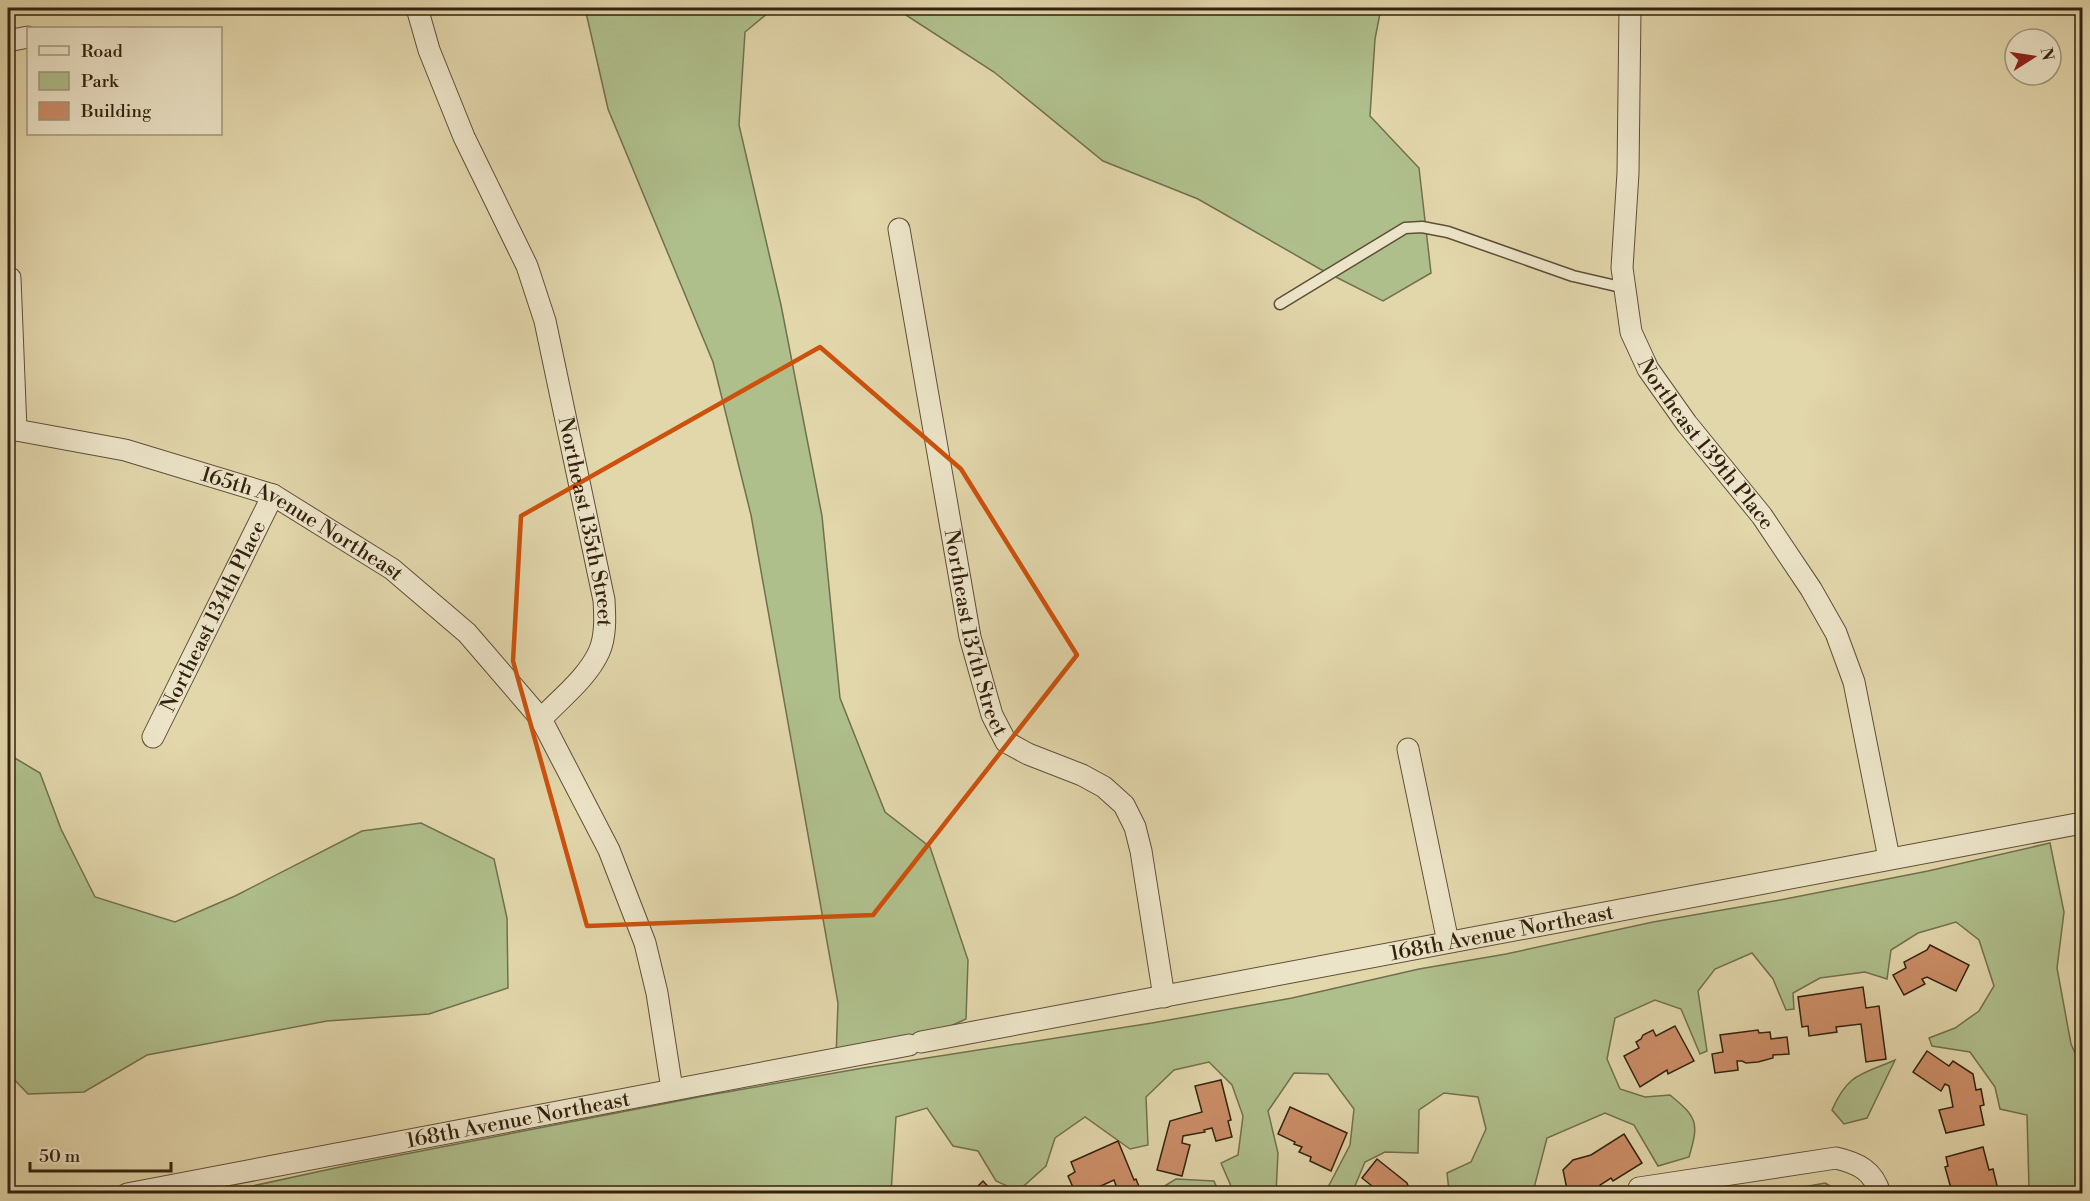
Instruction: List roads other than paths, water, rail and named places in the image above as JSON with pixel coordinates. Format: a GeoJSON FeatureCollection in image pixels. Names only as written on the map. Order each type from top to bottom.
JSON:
{"type":"FeatureCollection","features":[{"type":"Feature","properties":{"kind":"street","name":"Northeast 135th Street"},"geometry":{"type":"LineString","coordinates":[[417,8],[429,50],[464,137],[527,266],[545,321],[604,600],[605,627],[600,650],[587,672],[541,719]]}},
{"type":"Feature","properties":{"kind":"street","name":"Northeast 139th Place"},"geometry":{"type":"LineString","coordinates":[[1630,8],[1628,173],[1622,268],[1631,332],[1648,369],[1687,424],[1762,516],[1811,589],[1836,633],[1854,682],[1889,858]]}},
{"type":"Feature","properties":{"kind":"street"},"geometry":{"type":"LineString","coordinates":[[8,41],[27,37]]}},
{"type":"Feature","properties":{"kind":"street","name":"Northeast 137th Street"},"geometry":{"type":"LineString","coordinates":[[899,229],[970,638],[992,715],[1006,742],[1104,787],[1124,805],[1135,827],[1141,851],[1164,997]]}},
{"type":"Feature","properties":{"kind":"street"},"geometry":{"type":"LineString","coordinates":[[10,278],[12,431]]}},
{"type":"Feature","properties":{"kind":"street","name":"165th Avenue Northeast"},"geometry":{"type":"LineString","coordinates":[[12,431],[125,450],[273,495],[392,569],[467,633],[541,719]]}},
{"type":"Feature","properties":{"kind":"street","name":"Northeast 134th Place"},"geometry":{"type":"LineString","coordinates":[[153,737],[273,495]]}},
{"type":"Feature","properties":{"kind":"street"},"geometry":{"type":"LineString","coordinates":[[541,719],[609,850],[645,943],[657,993],[672,1089]]}},
{"type":"Feature","properties":{"kind":"street"},"geometry":{"type":"LineString","coordinates":[[1408,749],[1448,942]]}},
{"type":"Feature","properties":{"kind":"street","name":"168th Avenue Northeast"},"geometry":{"type":"LineString","coordinates":[[127,1194],[2082,823]]}},
{"type":"Feature","properties":{"kind":"street"},"geometry":{"type":"LineString","coordinates":[[1639,1188],[1836,1158],[1853,1162],[1867,1169],[1878,1186],[1880,1194]]}},
{"type":"Feature","properties":{"kind":"lane"},"geometry":{"type":"LineString","coordinates":[[1280,304],[1405,228],[1422,227],[1448,232],[1573,276],[1625,288]]}}]}
